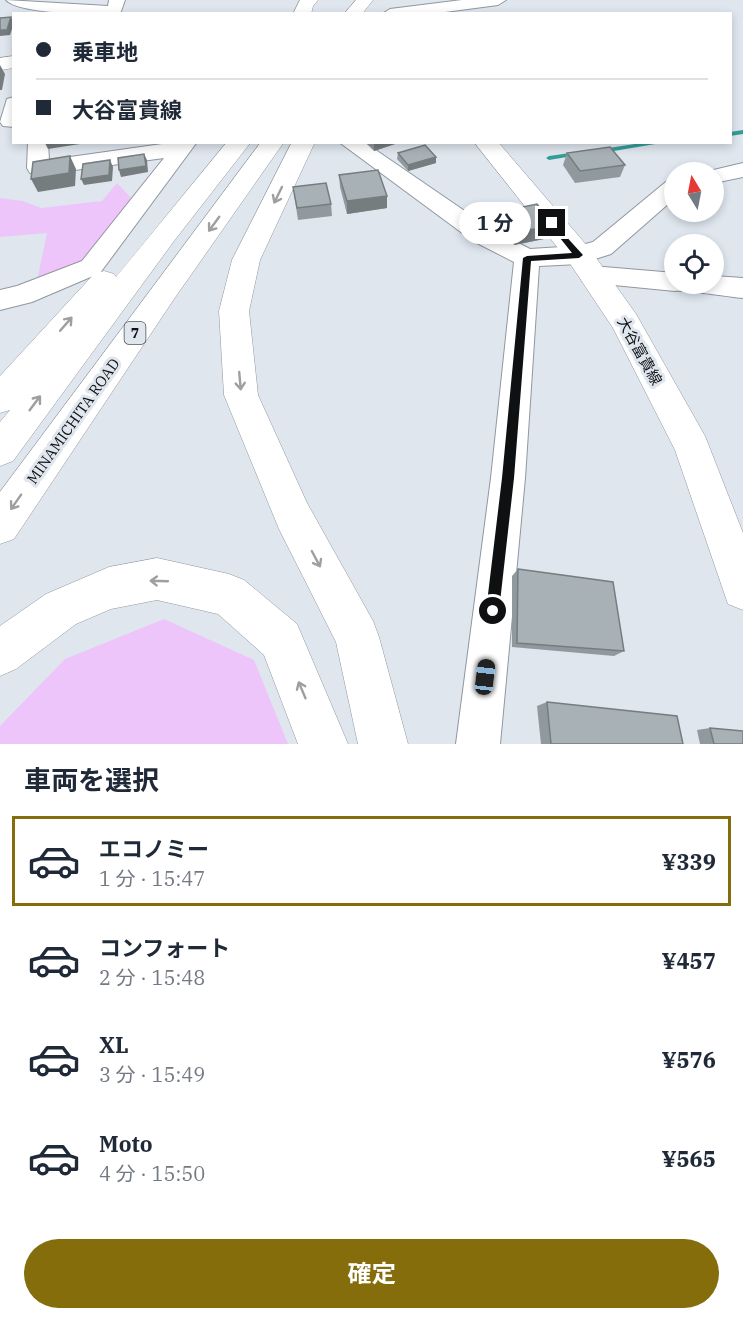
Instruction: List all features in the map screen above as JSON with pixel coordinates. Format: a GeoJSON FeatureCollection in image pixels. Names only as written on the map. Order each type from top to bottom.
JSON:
{"type":"FeatureCollection","features":[{"type":"Feature","properties":{"kind":"main road"},"geometry":{"type":"LineString","coordinates":[[0,399],[222,144]]}},
{"type":"Feature","properties":{"kind":"main road","name":"7"},"geometry":{"type":"LineString","coordinates":[[0,450],[164,235],[238,144]]}},
{"type":"Feature","properties":{"kind":"main road","name":"MINAMICHITA ROAD"},"geometry":{"type":"LineString","coordinates":[[0,525],[164,291],[272,144]]}},
{"type":"Feature","properties":{"kind":"main road"},"geometry":{"type":"LineString","coordinates":[[303,144],[246,260],[234,311],[241,395],[293,516],[357,638],[383,744]]}},
{"type":"Feature","properties":{"kind":"main road","name":"大谷富貴線"},"geometry":{"type":"LineString","coordinates":[[487,144],[586,265],[625,322],[692,447],[743,589]]}},
{"type":"Feature","properties":{"kind":"main road"},"geometry":{"type":"LineString","coordinates":[[0,652],[61,609],[109,588],[157,579],[229,595],[282,640],[323,744]]}},
{"type":"Feature","properties":{"kind":"street"},"geometry":{"type":"LineString","coordinates":[[14,0],[31,5],[114,11],[117,0]]}},
{"type":"Feature","properties":{"kind":"street"},"geometry":{"type":"LineString","coordinates":[[385,9],[498,0]]}},
{"type":"Feature","properties":{"kind":"street"},"geometry":{"type":"LineString","coordinates":[[38,144],[38,168],[184,146]]}},
{"type":"Feature","properties":{"kind":"street"},"geometry":{"type":"LineString","coordinates":[[352,144],[482,235],[527,258],[586,265],[664,280]]}},
{"type":"Feature","properties":{"kind":"street"},"geometry":{"type":"LineString","coordinates":[[0,300],[21,295],[91,267],[184,146]]}},
{"type":"Feature","properties":{"kind":"street"},"geometry":{"type":"LineString","coordinates":[[724,174],[743,170]]}},
{"type":"Feature","properties":{"kind":"street"},"geometry":{"type":"LineString","coordinates":[[586,265],[602,248],[664,195]]}},
{"type":"Feature","properties":{"kind":"street"},"geometry":{"type":"LineString","coordinates":[[478,744],[508,478],[527,258]]}},
{"type":"Feature","properties":{"kind":"street"},"geometry":{"type":"LineString","coordinates":[[724,286],[743,288]]}},
{"type":"Feature","properties":{"kind":"shaded area"},"geometry":{"type":"Polygon","coordinates":[[[117,183],[134,201],[85,262],[37,281],[47,233],[0,237],[0,198],[23,201],[41,208],[102,201],[117,183]]]}},
{"type":"Feature","properties":{"kind":"shaded area"},"geometry":{"type":"Polygon","coordinates":[[[164,619],[254,660],[288,744],[0,744],[0,726],[65,659],[164,619]]]}},
{"type":"Feature","properties":{"kind":"building"},"geometry":{"type":"Polygon","coordinates":[[[11,17],[7,30],[0,30],[0,18],[11,17]]]}},
{"type":"Feature","properties":{"kind":"building"},"geometry":{"type":"Polygon","coordinates":[[[425,145],[436,157],[408,165],[398,153],[425,145]]]}},
{"type":"Feature","properties":{"kind":"building"},"geometry":{"type":"Polygon","coordinates":[[[610,147],[625,165],[580,171],[567,153],[610,147]]]}},
{"type":"Feature","properties":{"kind":"building"},"geometry":{"type":"Polygon","coordinates":[[[144,154],[146,166],[119,170],[118,158],[144,154]]]}},
{"type":"Feature","properties":{"kind":"building"},"geometry":{"type":"Polygon","coordinates":[[[70,156],[69,173],[31,179],[33,162],[70,156]]]}},
{"type":"Feature","properties":{"kind":"building"},"geometry":{"type":"Polygon","coordinates":[[[110,160],[109,175],[81,179],[83,164],[110,160]]]}},
{"type":"Feature","properties":{"kind":"building"},"geometry":{"type":"Polygon","coordinates":[[[378,170],[387,196],[347,201],[339,175],[378,170]]]}},
{"type":"Feature","properties":{"kind":"building"},"geometry":{"type":"Polygon","coordinates":[[[326,183],[331,204],[297,208],[293,187],[326,183]]]}},
{"type":"Feature","properties":{"kind":"building"},"geometry":{"type":"Polygon","coordinates":[[[537,204],[553,226],[517,232],[503,211],[537,204]]]}},
{"type":"Feature","properties":{"kind":"building"},"geometry":{"type":"Polygon","coordinates":[[[518,569],[613,582],[624,651],[517,643],[518,569]]]}},
{"type":"Feature","properties":{"kind":"building"},"geometry":{"type":"Polygon","coordinates":[[[547,702],[677,716],[683,744],[551,744],[547,702]]]}},
{"type":"Feature","properties":{"kind":"building"},"geometry":{"type":"Polygon","coordinates":[[[710,728],[743,731],[743,744],[714,744],[710,728]]]}},
{"type":"Feature","properties":{"kind":"waterway"},"geometry":{"type":"LineString","coordinates":[[732,134],[743,132]]}},
{"type":"Feature","properties":{"kind":"waterway"},"geometry":{"type":"LineString","coordinates":[[602,151],[650,144]]}},
{"type":"Feature","properties":{"kind":"waterway"},"geometry":{"type":"LineString","coordinates":[[549,158],[577,154]]}},
{"type":"Feature","properties":{"kind":"route"},"geometry":{"type":"LineString","coordinates":[[493,611],[508,478],[527,258],[579,255],[552,223]]}}]}
